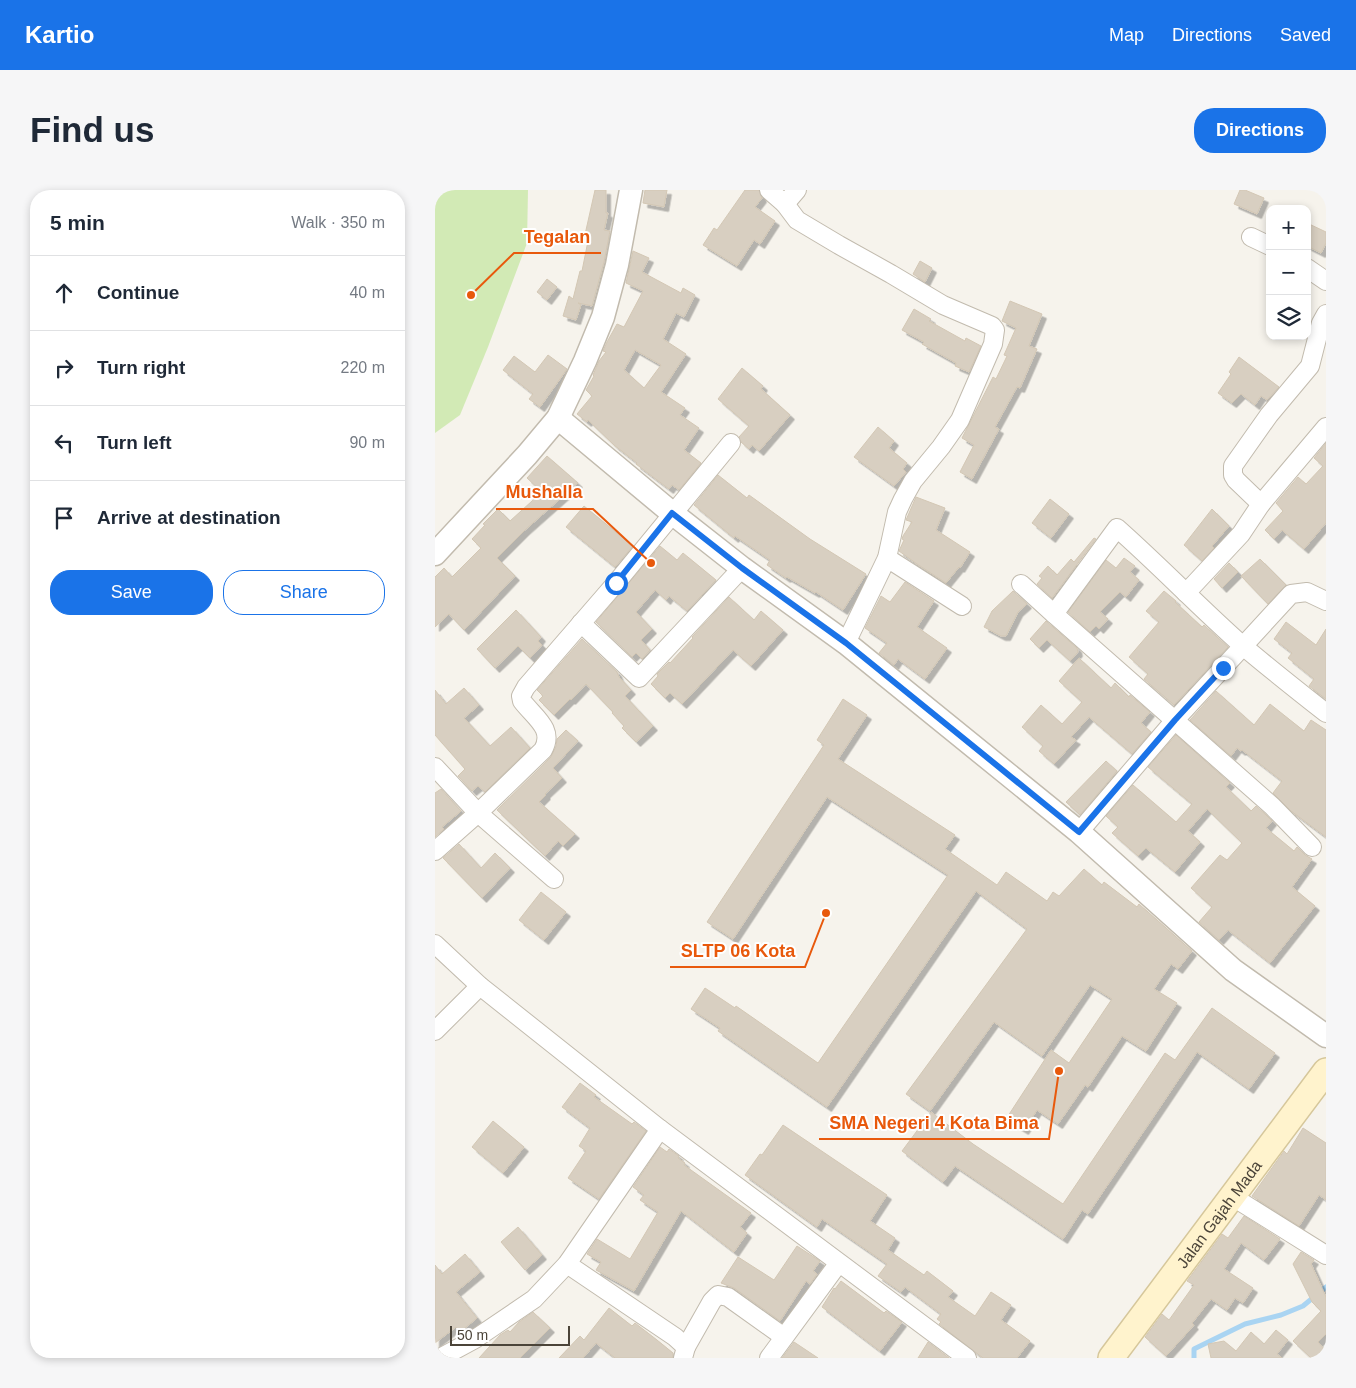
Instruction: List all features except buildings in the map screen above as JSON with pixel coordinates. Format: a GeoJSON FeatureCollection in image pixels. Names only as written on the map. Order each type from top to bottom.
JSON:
{"type":"FeatureCollection","features":[{"type":"Feature","properties":{"kind":"main road","name":"Jalan Gajah Mada"},"geometry":{"type":"LineString","coordinates":[[1111,1358],[1326,1071]]}},
{"type":"Feature","properties":{"kind":"street"},"geometry":{"type":"LineString","coordinates":[[435,554],[527,455],[558,418],[603,317],[617,266],[631,190]]}},
{"type":"Feature","properties":{"kind":"street"},"geometry":{"type":"LineString","coordinates":[[769,190],[785,204],[797,220],[943,305],[992,326],[995,330],[993,344],[960,420],[913,481],[903,499],[897,512],[887,558],[846,643]]}},
{"type":"Feature","properties":{"kind":"street"},"geometry":{"type":"LineString","coordinates":[[785,204],[797,190]]}},
{"type":"Feature","properties":{"kind":"street"},"geometry":{"type":"LineString","coordinates":[[1251,237],[1266,244]]}},
{"type":"Feature","properties":{"kind":"street"},"geometry":{"type":"LineString","coordinates":[[1311,271],[1326,281]]}},
{"type":"Feature","properties":{"kind":"street"},"geometry":{"type":"LineString","coordinates":[[1261,504],[1236,480],[1233,475],[1233,466],[1269,415],[1310,366],[1321,323],[1326,314]]}},
{"type":"Feature","properties":{"kind":"street"},"geometry":{"type":"LineString","coordinates":[[558,418],[672,513],[742,568],[846,643],[1079,832],[1233,970],[1326,1036]]}},
{"type":"Feature","properties":{"kind":"street"},"geometry":{"type":"LineString","coordinates":[[1186,593],[1241,534],[1261,504],[1326,427]]}},
{"type":"Feature","properties":{"kind":"street"},"geometry":{"type":"LineString","coordinates":[[435,851],[478,813],[543,750],[547,743],[546,730],[526,706],[521,696],[526,687],[616,583],[731,443]]}},
{"type":"Feature","properties":{"kind":"street"},"geometry":{"type":"LineString","coordinates":[[1054,614],[1117,528],[1158,564],[1243,646],[1326,713]]}},
{"type":"Feature","properties":{"kind":"street"},"geometry":{"type":"LineString","coordinates":[[887,558],[962,606]]}},
{"type":"Feature","properties":{"kind":"street"},"geometry":{"type":"LineString","coordinates":[[581,623],[639,678],[742,568]]}},
{"type":"Feature","properties":{"kind":"street"},"geometry":{"type":"LineString","coordinates":[[1021,584],[1272,806],[1312,846]]}},
{"type":"Feature","properties":{"kind":"street"},"geometry":{"type":"LineString","coordinates":[[1079,832],[1175,720],[1291,594],[1307,592],[1326,601]]}},
{"type":"Feature","properties":{"kind":"street"},"geometry":{"type":"LineString","coordinates":[[435,767],[478,813],[554,879]]}},
{"type":"Feature","properties":{"kind":"street"},"geometry":{"type":"LineString","coordinates":[[435,944],[480,986],[660,1129],[964,1357]]}},
{"type":"Feature","properties":{"kind":"street"},"geometry":{"type":"LineString","coordinates":[[435,1031],[480,986]]}},
{"type":"Feature","properties":{"kind":"street"},"geometry":{"type":"LineString","coordinates":[[441,1358],[475,1339],[535,1299],[567,1264],[660,1129]]}},
{"type":"Feature","properties":{"kind":"street"},"geometry":{"type":"LineString","coordinates":[[1233,1197],[1326,1255]]}},
{"type":"Feature","properties":{"kind":"street"},"geometry":{"type":"LineString","coordinates":[[567,1264],[675,1337],[685,1352],[712,1301],[718,1295],[727,1297],[784,1337]]}},
{"type":"Feature","properties":{"kind":"street"},"geometry":{"type":"LineString","coordinates":[[769,1358],[838,1264]]}},
{"type":"Feature","properties":{"kind":"green space"},"geometry":{"type":"Polygon","coordinates":[[[435,190],[528,190],[527,243],[488,347],[460,415],[435,433],[435,190]]]}},
{"type":"Feature","properties":{"kind":"waterway"},"geometry":{"type":"LineString","coordinates":[[1194,1358],[1194,1349],[1245,1324],[1281,1315],[1303,1306],[1326,1287]]}},
{"type":"Feature","properties":{"kind":"place","name":"Tegalan"},"geometry":{"type":"Point","coordinates":[471,295]}},
{"type":"Feature","properties":{"kind":"place","name":"Mushalla"},"geometry":{"type":"Point","coordinates":[651,563]}},
{"type":"Feature","properties":{"kind":"place","name":"SLTP 06 Kota"},"geometry":{"type":"Point","coordinates":[826,913]}},
{"type":"Feature","properties":{"kind":"place","name":"SMA Negeri 4 Kota Bima"},"geometry":{"type":"Point","coordinates":[1059,1071]}},
{"type":"Feature","properties":{"kind":"route"},"geometry":{"type":"LineString","coordinates":[[616,583],[672,513],[742,568],[846,643],[1079,832],[1175,720],[1223,668]]}}]}
